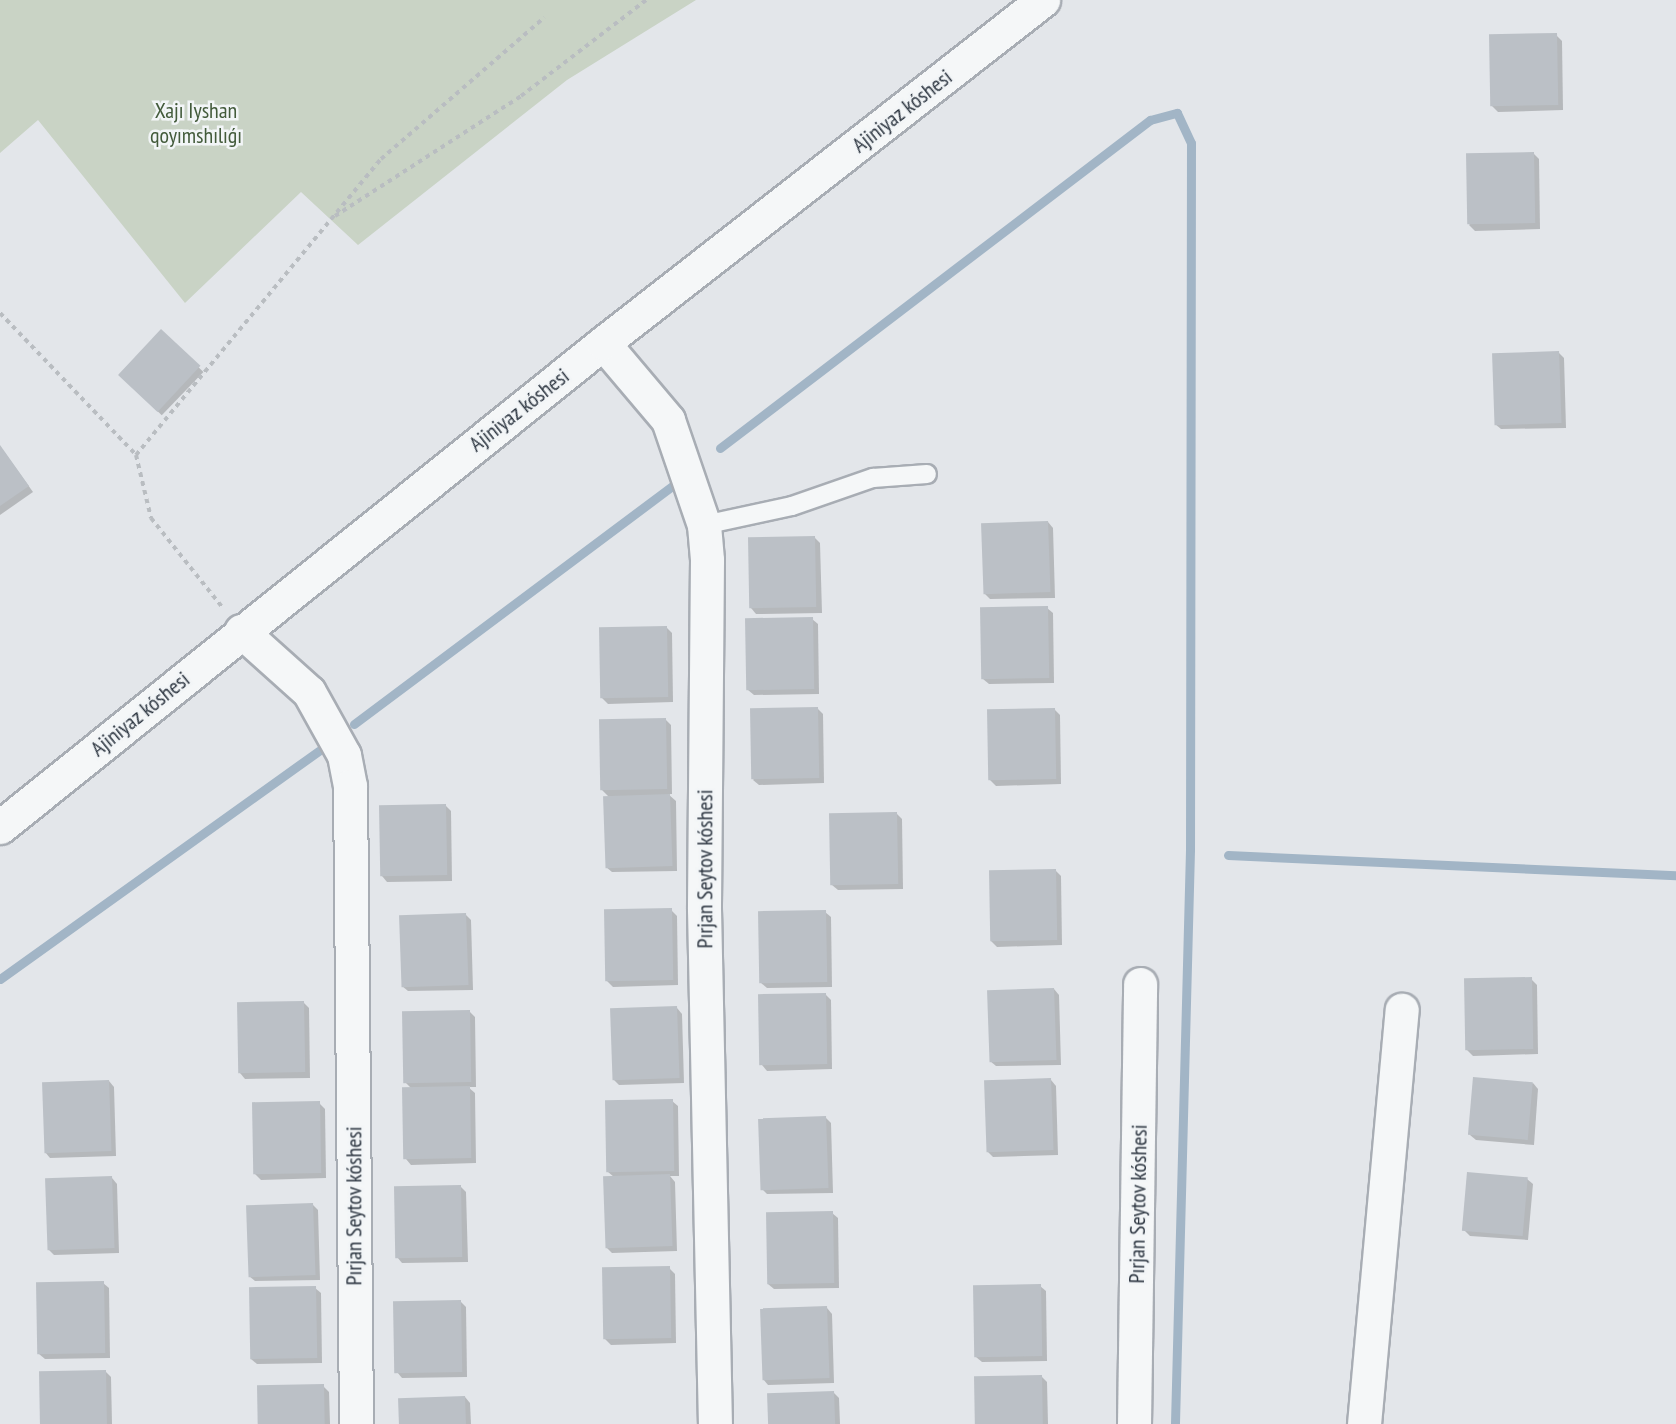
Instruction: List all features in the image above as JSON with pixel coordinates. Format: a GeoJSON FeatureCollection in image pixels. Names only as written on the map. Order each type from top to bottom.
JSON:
{"type":"FeatureCollection","features":[{"type":"Feature","properties":{"kind":"street","name":"Ajiniyaz kóshesi"},"geometry":{"type":"LineString","coordinates":[[0,827],[241,631],[603,343],[1043,0]]}},
{"type":"Feature","properties":{"kind":"street","name":"Pırjan Seytov kóshesi"},"geometry":{"type":"LineString","coordinates":[[603,343],[668,420],[704,525],[707,560],[704,909],[715,1424]]}},
{"type":"Feature","properties":{"kind":"street","name":"Pırjan Seytov kóshesi"},"geometry":{"type":"LineString","coordinates":[[241,631],[309,692],[344,755],[350,786],[356,1424]]}},
{"type":"Feature","properties":{"kind":"street","name":"Pırjan Seytov kóshesi"},"geometry":{"type":"LineString","coordinates":[[1134,1424],[1140,984]]}},
{"type":"Feature","properties":{"kind":"street"},"geometry":{"type":"LineString","coordinates":[[1364,1424],[1402,1010]]}},
{"type":"Feature","properties":{"kind":"lane"},"geometry":{"type":"LineString","coordinates":[[704,525],[792,506],[873,478],[927,474]]}},
{"type":"Feature","properties":{"kind":"path"},"geometry":{"type":"LineString","coordinates":[[332,218],[520,96],[646,0]]}},
{"type":"Feature","properties":{"kind":"path"},"geometry":{"type":"LineString","coordinates":[[136,455],[381,159],[544,18]]}},
{"type":"Feature","properties":{"kind":"path"},"geometry":{"type":"LineString","coordinates":[[0,313],[136,455],[150,518],[241,631]]}},
{"type":"Feature","properties":{"kind":"green space","name":"Xajı Iyshan qoyımshılıǵı"},"geometry":{"type":"Polygon","coordinates":[[[0,0],[696,0],[567,80],[358,245],[301,192],[185,303],[38,120],[0,153],[0,0]]]}},
{"type":"Feature","properties":{"kind":"building"},"geometry":{"type":"Polygon","coordinates":[[[1557,33],[1558,105],[1490,106],[1489,34],[1557,33]]]}},
{"type":"Feature","properties":{"kind":"building"},"geometry":{"type":"Polygon","coordinates":[[[1534,152],[1535,223],[1467,224],[1466,153],[1534,152]]]}},
{"type":"Feature","properties":{"kind":"building"},"geometry":{"type":"Polygon","coordinates":[[[161,329],[200,366],[158,412],[118,375],[161,329]]]}},
{"type":"Feature","properties":{"kind":"building"},"geometry":{"type":"Polygon","coordinates":[[[1559,351],[1562,423],[1495,425],[1492,353],[1559,351]]]}},
{"type":"Feature","properties":{"kind":"building"},"geometry":{"type":"Polygon","coordinates":[[[0,445],[29,486],[0,506],[0,445]]]}},
{"type":"Feature","properties":{"kind":"building"},"geometry":{"type":"Polygon","coordinates":[[[1048,521],[1050,592],[984,594],[981,523],[1048,521]]]}},
{"type":"Feature","properties":{"kind":"building"},"geometry":{"type":"Polygon","coordinates":[[[815,536],[816,607],[749,608],[748,537],[815,536]]]}},
{"type":"Feature","properties":{"kind":"building"},"geometry":{"type":"Polygon","coordinates":[[[1048,606],[1049,678],[981,679],[980,607],[1048,606]]]}},
{"type":"Feature","properties":{"kind":"building"},"geometry":{"type":"Polygon","coordinates":[[[813,617],[814,689],[746,690],[745,618],[813,617]]]}},
{"type":"Feature","properties":{"kind":"building"},"geometry":{"type":"Polygon","coordinates":[[[667,626],[668,697],[600,698],[599,627],[667,626]]]}},
{"type":"Feature","properties":{"kind":"building"},"geometry":{"type":"Polygon","coordinates":[[[818,707],[819,778],[751,779],[750,708],[818,707]]]}},
{"type":"Feature","properties":{"kind":"building"},"geometry":{"type":"Polygon","coordinates":[[[1055,708],[1056,779],[988,780],[987,709],[1055,708]]]}},
{"type":"Feature","properties":{"kind":"building"},"geometry":{"type":"Polygon","coordinates":[[[666,718],[667,789],[600,790],[599,719],[666,718]]]}},
{"type":"Feature","properties":{"kind":"building"},"geometry":{"type":"Polygon","coordinates":[[[670,794],[673,866],[606,868],[603,796],[670,794]]]}},
{"type":"Feature","properties":{"kind":"building"},"geometry":{"type":"Polygon","coordinates":[[[446,804],[447,875],[380,876],[379,805],[446,804]]]}},
{"type":"Feature","properties":{"kind":"building"},"geometry":{"type":"Polygon","coordinates":[[[897,812],[898,884],[830,885],[829,813],[897,812]]]}},
{"type":"Feature","properties":{"kind":"building"},"geometry":{"type":"Polygon","coordinates":[[[1056,869],[1057,940],[990,941],[989,870],[1056,869]]]}},
{"type":"Feature","properties":{"kind":"building"},"geometry":{"type":"Polygon","coordinates":[[[672,908],[673,980],[605,981],[604,909],[672,908]]]}},
{"type":"Feature","properties":{"kind":"building"},"geometry":{"type":"Polygon","coordinates":[[[826,910],[827,982],[759,983],[758,911],[826,910]]]}},
{"type":"Feature","properties":{"kind":"building"},"geometry":{"type":"Polygon","coordinates":[[[466,913],[469,985],[402,987],[399,915],[466,913]]]}},
{"type":"Feature","properties":{"kind":"building"},"geometry":{"type":"Polygon","coordinates":[[[1532,977],[1533,1049],[1465,1050],[1464,978],[1532,977]]]}},
{"type":"Feature","properties":{"kind":"building"},"geometry":{"type":"Polygon","coordinates":[[[1054,988],[1057,1060],[990,1062],[987,990],[1054,988]]]}},
{"type":"Feature","properties":{"kind":"building"},"geometry":{"type":"Polygon","coordinates":[[[826,993],[827,1064],[759,1065],[758,994],[826,993]]]}},
{"type":"Feature","properties":{"kind":"building"},"geometry":{"type":"Polygon","coordinates":[[[304,1001],[305,1072],[238,1073],[237,1002],[304,1001]]]}},
{"type":"Feature","properties":{"kind":"building"},"geometry":{"type":"Polygon","coordinates":[[[677,1006],[680,1078],[613,1080],[610,1008],[677,1006]]]}},
{"type":"Feature","properties":{"kind":"building"},"geometry":{"type":"Polygon","coordinates":[[[470,1010],[471,1082],[403,1083],[402,1011],[470,1010]]]}},
{"type":"Feature","properties":{"kind":"building"},"geometry":{"type":"Polygon","coordinates":[[[1473,1077],[1533,1082],[1528,1140],[1468,1135],[1473,1077]]]}},
{"type":"Feature","properties":{"kind":"building"},"geometry":{"type":"Polygon","coordinates":[[[1051,1078],[1054,1150],[987,1152],[984,1080],[1051,1078]]]}},
{"type":"Feature","properties":{"kind":"building"},"geometry":{"type":"Polygon","coordinates":[[[109,1080],[111,1151],[45,1153],[42,1082],[109,1080]]]}},
{"type":"Feature","properties":{"kind":"building"},"geometry":{"type":"Polygon","coordinates":[[[470,1086],[471,1158],[403,1159],[402,1087],[470,1086]]]}},
{"type":"Feature","properties":{"kind":"building"},"geometry":{"type":"Polygon","coordinates":[[[673,1099],[674,1171],[606,1172],[605,1100],[673,1099]]]}},
{"type":"Feature","properties":{"kind":"building"},"geometry":{"type":"Polygon","coordinates":[[[320,1101],[321,1173],[253,1174],[252,1102],[320,1101]]]}},
{"type":"Feature","properties":{"kind":"building"},"geometry":{"type":"Polygon","coordinates":[[[826,1116],[829,1188],[761,1190],[758,1118],[826,1116]]]}},
{"type":"Feature","properties":{"kind":"building"},"geometry":{"type":"Polygon","coordinates":[[[1467,1172],[1528,1177],[1523,1236],[1462,1231],[1467,1172]]]}},
{"type":"Feature","properties":{"kind":"building"},"geometry":{"type":"Polygon","coordinates":[[[670,1174],[673,1246],[606,1248],[603,1176],[670,1174]]]}},
{"type":"Feature","properties":{"kind":"building"},"geometry":{"type":"Polygon","coordinates":[[[112,1176],[115,1248],[48,1250],[45,1178],[112,1176]]]}},
{"type":"Feature","properties":{"kind":"building"},"geometry":{"type":"Polygon","coordinates":[[[461,1185],[462,1257],[395,1258],[394,1186],[461,1185]]]}},
{"type":"Feature","properties":{"kind":"building"},"geometry":{"type":"Polygon","coordinates":[[[313,1203],[316,1275],[249,1277],[246,1205],[313,1203]]]}},
{"type":"Feature","properties":{"kind":"building"},"geometry":{"type":"Polygon","coordinates":[[[833,1211],[834,1283],[767,1284],[766,1212],[833,1211]]]}},
{"type":"Feature","properties":{"kind":"building"},"geometry":{"type":"Polygon","coordinates":[[[670,1266],[671,1338],[603,1339],[602,1267],[670,1266]]]}},
{"type":"Feature","properties":{"kind":"building"},"geometry":{"type":"Polygon","coordinates":[[[104,1281],[105,1353],[37,1354],[36,1282],[104,1281]]]}},
{"type":"Feature","properties":{"kind":"building"},"geometry":{"type":"Polygon","coordinates":[[[1041,1284],[1042,1356],[974,1357],[973,1285],[1041,1284]]]}},
{"type":"Feature","properties":{"kind":"building"},"geometry":{"type":"Polygon","coordinates":[[[316,1286],[317,1358],[250,1359],[249,1287],[316,1286]]]}},
{"type":"Feature","properties":{"kind":"building"},"geometry":{"type":"Polygon","coordinates":[[[461,1300],[462,1372],[394,1373],[393,1301],[461,1300]]]}},
{"type":"Feature","properties":{"kind":"building"},"geometry":{"type":"Polygon","coordinates":[[[827,1306],[830,1378],[763,1380],[760,1308],[827,1306]]]}},
{"type":"Feature","properties":{"kind":"building"},"geometry":{"type":"Polygon","coordinates":[[[106,1370],[107,1424],[40,1424],[39,1371],[106,1370]]]}},
{"type":"Feature","properties":{"kind":"building"},"geometry":{"type":"Polygon","coordinates":[[[1042,1375],[1043,1424],[975,1424],[974,1376],[1042,1375]]]}},
{"type":"Feature","properties":{"kind":"building"},"geometry":{"type":"Polygon","coordinates":[[[324,1384],[325,1424],[258,1424],[257,1385],[324,1384]]]}},
{"type":"Feature","properties":{"kind":"building"},"geometry":{"type":"Polygon","coordinates":[[[834,1391],[835,1424],[768,1424],[767,1393],[834,1391]]]}},
{"type":"Feature","properties":{"kind":"building"},"geometry":{"type":"Polygon","coordinates":[[[465,1396],[466,1424],[399,1424],[398,1398],[465,1396]]]}},
{"type":"Feature","properties":{"kind":"waterway"},"geometry":{"type":"LineString","coordinates":[[720,448],[1150,120],[1177,113],[1191,143],[1190,850],[1175,1424]]}},
{"type":"Feature","properties":{"kind":"waterway"},"geometry":{"type":"LineString","coordinates":[[354,724],[682,479]]}},
{"type":"Feature","properties":{"kind":"waterway"},"geometry":{"type":"LineString","coordinates":[[0,979],[319,751]]}},
{"type":"Feature","properties":{"kind":"waterway"},"geometry":{"type":"LineString","coordinates":[[1228,855],[1676,875]]}}]}
